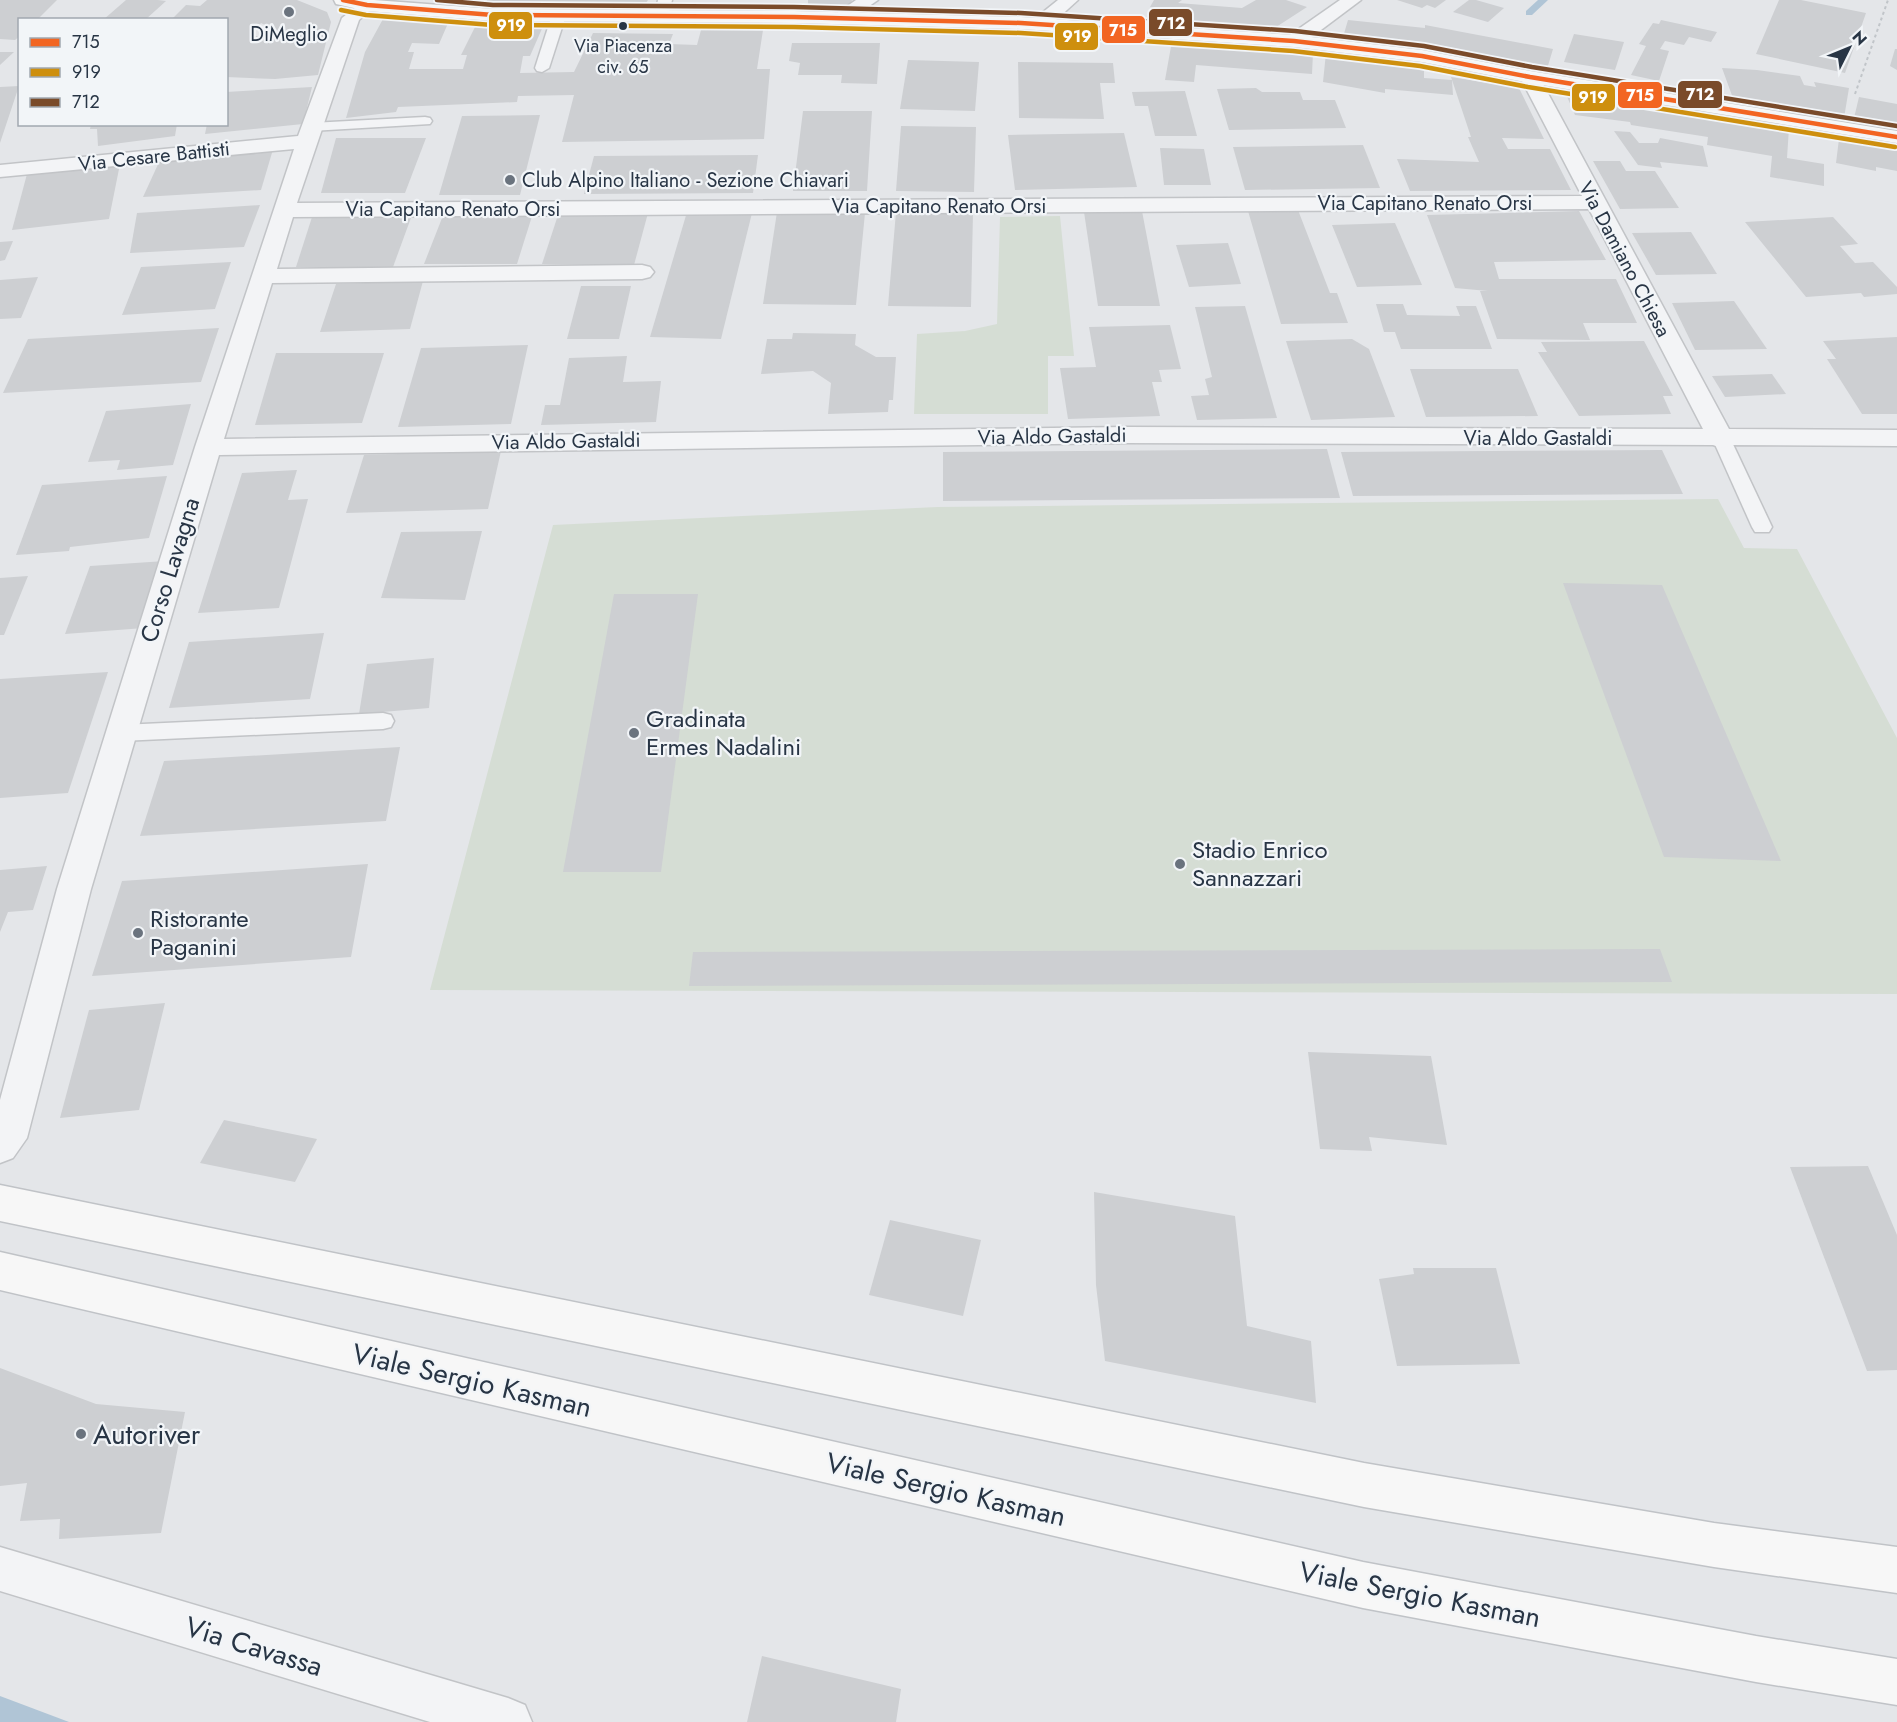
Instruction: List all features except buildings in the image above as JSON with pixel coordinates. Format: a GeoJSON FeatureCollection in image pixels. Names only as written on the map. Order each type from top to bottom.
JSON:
{"type":"FeatureCollection","features":[{"type":"Feature","properties":{"kind":"main road"},"geometry":{"type":"LineString","coordinates":[[343,0],[367,5],[493,15],[559,15],[663,8],[839,18],[1039,25],[1294,41],[1422,56],[1530,77],[1897,137]]}},
{"type":"Feature","properties":{"kind":"main road"},"geometry":{"type":"LineString","coordinates":[[0,1203],[1364,1485],[1714,1545],[1897,1570]]}},
{"type":"Feature","properties":{"kind":"main road","name":"Viale Sergio Kasman"},"geometry":{"type":"LineString","coordinates":[[0,1271],[1363,1585],[1756,1659],[1897,1682]]}},
{"type":"Feature","properties":{"kind":"street"},"geometry":{"type":"LineString","coordinates":[[839,18],[869,0]]}},
{"type":"Feature","properties":{"kind":"street"},"geometry":{"type":"LineString","coordinates":[[1039,25],[1069,0]]}},
{"type":"Feature","properties":{"kind":"street"},"geometry":{"type":"LineString","coordinates":[[1294,41],[1352,0]]}},
{"type":"Feature","properties":{"kind":"street","name":"Corso Lavagna"},"geometry":{"type":"LineString","coordinates":[[0,1146],[8,1138],[12,1125],[74,889],[208,447],[284,210],[351,18],[367,5]]}},
{"type":"Feature","properties":{"kind":"street","name":"Via Damiano Chiesa"},"geometry":{"type":"LineString","coordinates":[[1530,77],[1722,440]]}},
{"type":"Feature","properties":{"kind":"street","name":"Via Cesare Battisti"},"geometry":{"type":"LineString","coordinates":[[0,171],[309,134]]}},
{"type":"Feature","properties":{"kind":"street","name":"Via Capitano Renato Orsi"},"geometry":{"type":"LineString","coordinates":[[284,210],[1595,202]]}},
{"type":"Feature","properties":{"kind":"street"},"geometry":{"type":"LineString","coordinates":[[263,276],[642,272]]}},
{"type":"Feature","properties":{"kind":"street","name":"Via Aldo Gastaldi"},"geometry":{"type":"LineString","coordinates":[[208,447],[1126,435],[1722,440],[1897,438]]}},
{"type":"Feature","properties":{"kind":"street","name":"Via Cavassa"},"geometry":{"type":"LineString","coordinates":[[0,1569],[508,1722]]}},
{"type":"Feature","properties":{"kind":"lane"},"geometry":{"type":"LineString","coordinates":[[542,68],[559,15]]}},
{"type":"Feature","properties":{"kind":"lane"},"geometry":{"type":"LineString","coordinates":[[309,134],[425,121]]}},
{"type":"Feature","properties":{"kind":"lane"},"geometry":{"type":"LineString","coordinates":[[1722,440],[1762,527]]}},
{"type":"Feature","properties":{"kind":"lane"},"geometry":{"type":"LineString","coordinates":[[121,733],[383,721]]}},
{"type":"Feature","properties":{"kind":"path"},"geometry":{"type":"LineString","coordinates":[[1842,128],[1888,0]]}},
{"type":"Feature","properties":{"kind":"shaded area"},"geometry":{"type":"Polygon","coordinates":[[[1060,216],[1074,356],[1048,356],[1048,414],[914,414],[917,334],[965,331],[997,324],[1000,217],[1060,216]]]}},
{"type":"Feature","properties":{"kind":"shaded area","name":"Stadio Enrico Sannazzari"},"geometry":{"type":"Polygon","coordinates":[[[1718,499],[1744,548],[1797,549],[1897,738],[1897,994],[430,990],[553,525],[937,507],[1718,499]]]}},
{"type":"Feature","properties":{"kind":"water"},"geometry":{"type":"Polygon","coordinates":[[[0,1696],[69,1722],[0,1722],[0,1696]]]}},
{"type":"Feature","properties":{"kind":"waterway"},"geometry":{"type":"LineString","coordinates":[[1529,13],[1543,0]]}},
{"type":"Feature","properties":{"kind":"transit line","name":"715"},"geometry":{"type":"LineString","coordinates":[[343,0],[367,5],[493,15],[794,17],[1021,23],[1294,41],[1422,56],[1530,77],[1897,137]]}},
{"type":"Feature","properties":{"kind":"transit line","name":"712"},"geometry":{"type":"LineString","coordinates":[[437,0],[493,5],[794,7],[1021,13],[1295,31],[1424,46],[1532,67],[1897,126]]}},
{"type":"Feature","properties":{"kind":"transit line","name":"919"},"geometry":{"type":"LineString","coordinates":[[341,10],[366,15],[492,25],[794,27],[1021,33],[1293,51],[1420,66],[1528,87],[1895,147]]}},
{"type":"Feature","properties":{"kind":"place","name":"DiMeglio"},"geometry":{"type":"Point","coordinates":[289,12]}},
{"type":"Feature","properties":{"kind":"place","name":"Via Piacenza civ. 65"},"geometry":{"type":"Point","coordinates":[623,26]}},
{"type":"Feature","properties":{"kind":"place","name":"Club Alpino Italiano - Sezione Chiavari"},"geometry":{"type":"Point","coordinates":[510,180]}},
{"type":"Feature","properties":{"kind":"place","name":"Gradinata Ermes Nadalini"},"geometry":{"type":"Point","coordinates":[634,733]}},
{"type":"Feature","properties":{"kind":"place","name":"Stadio Enrico Sannazzari"},"geometry":{"type":"Point","coordinates":[1180,864]}},
{"type":"Feature","properties":{"kind":"place","name":"Ristorante Paganini"},"geometry":{"type":"Point","coordinates":[138,933]}},
{"type":"Feature","properties":{"kind":"place","name":"Autoriver"},"geometry":{"type":"Point","coordinates":[81,1434]}}]}
